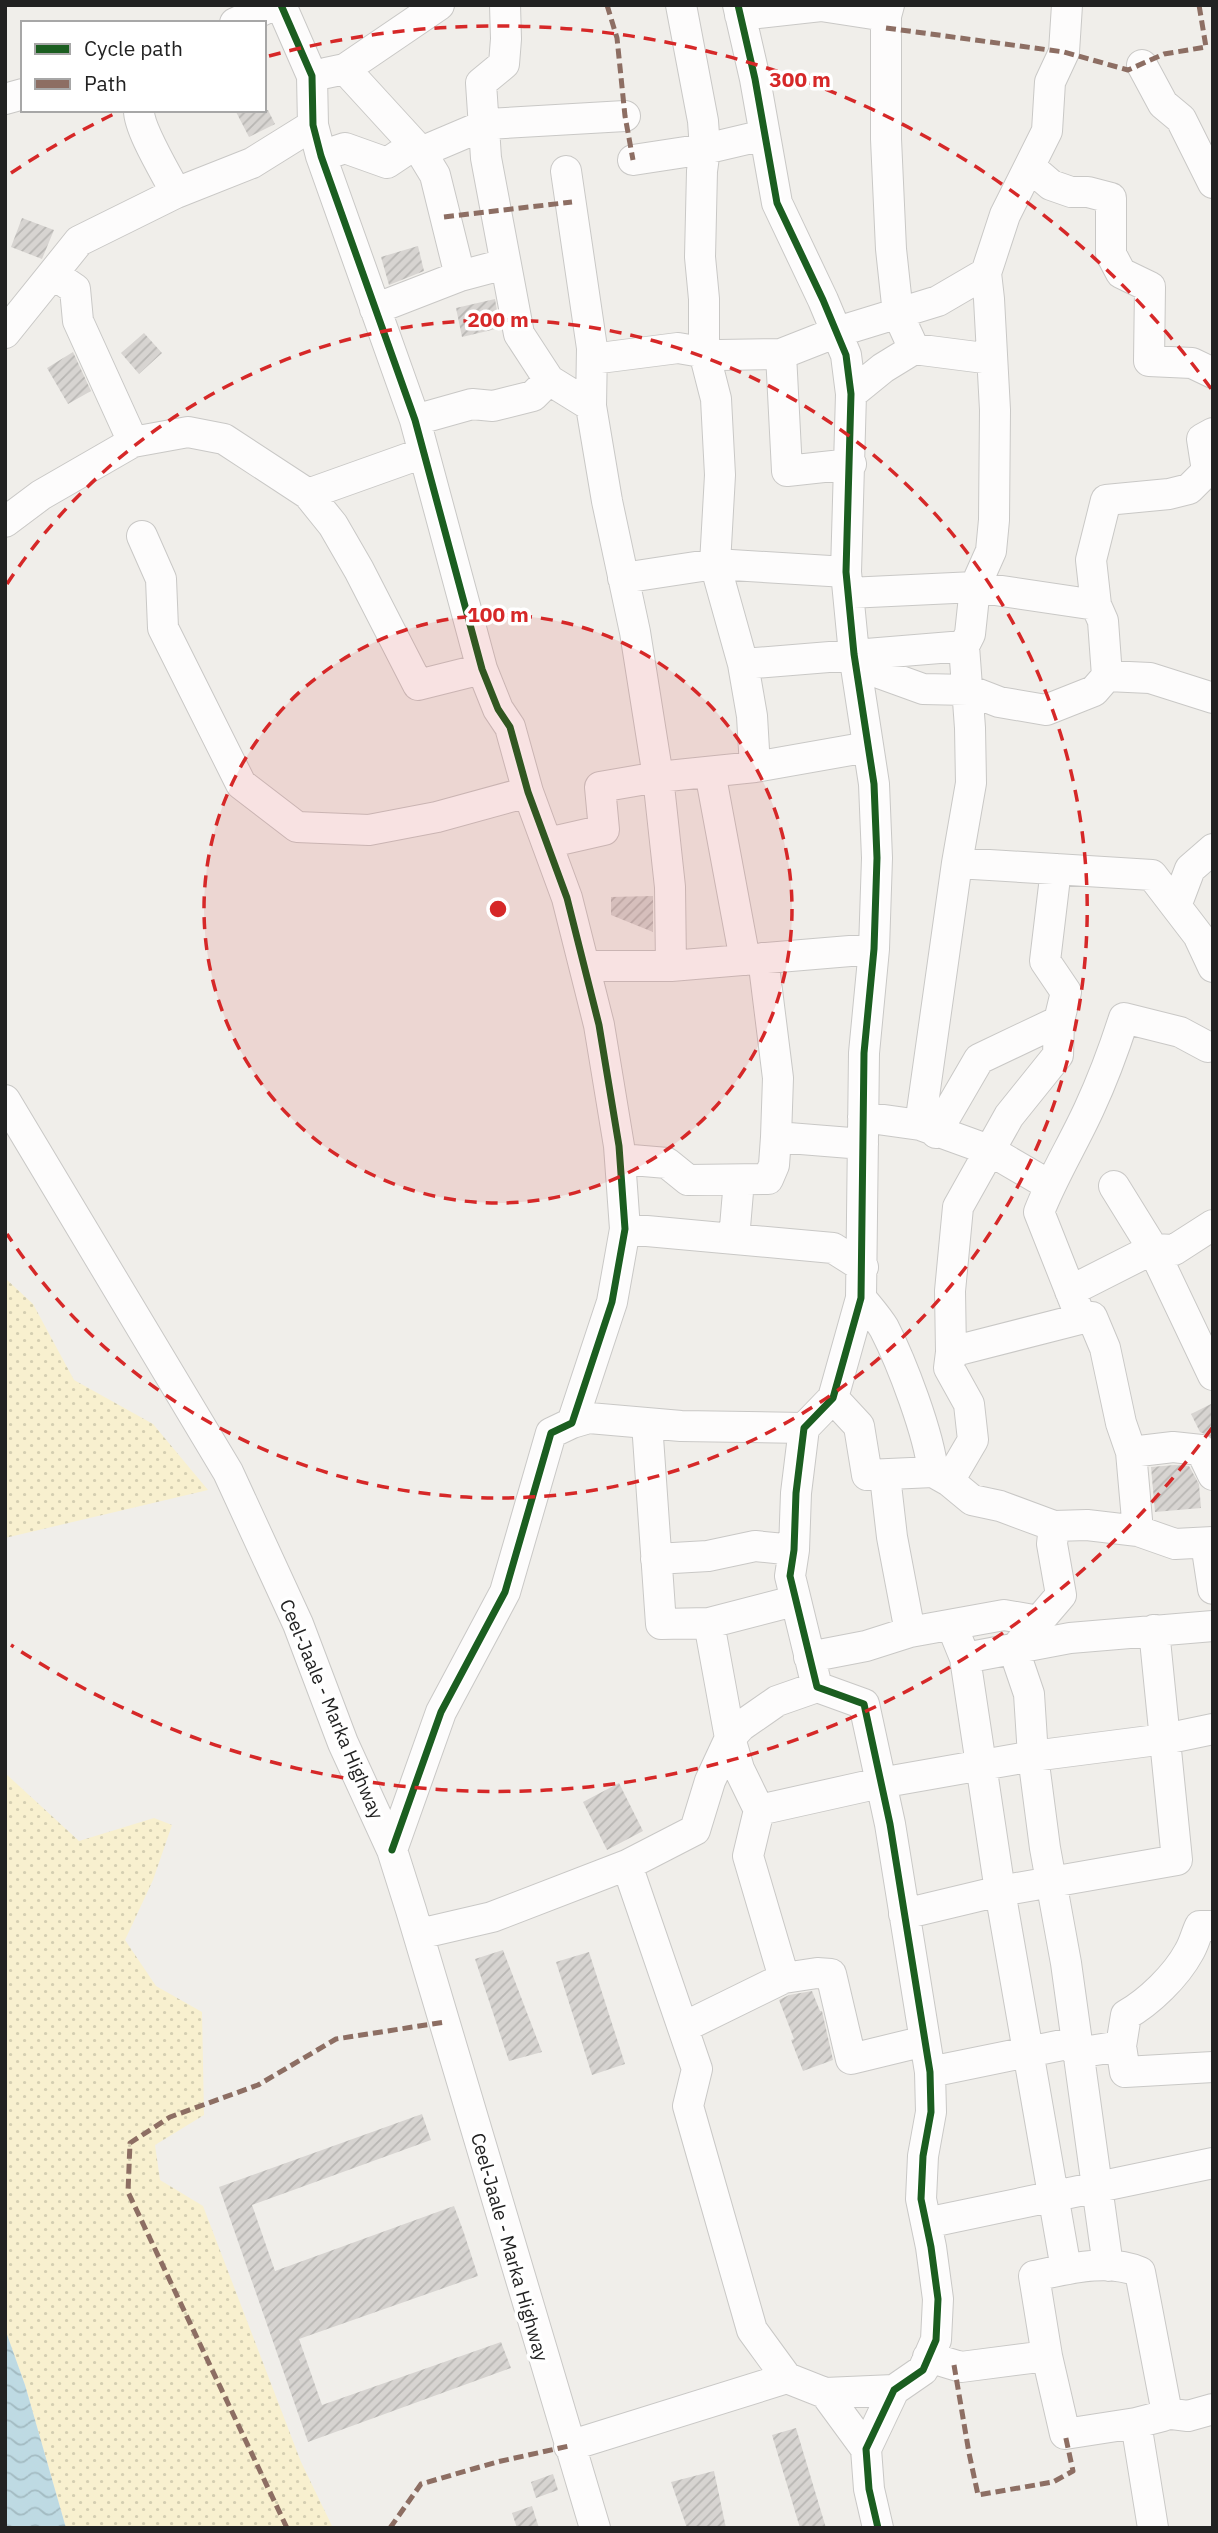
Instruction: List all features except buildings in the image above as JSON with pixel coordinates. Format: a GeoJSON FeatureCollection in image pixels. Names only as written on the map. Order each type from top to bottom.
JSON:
{"type":"FeatureCollection","features":[{"type":"Feature","properties":{"kind":"street"},"geometry":{"type":"LineString","coordinates":[[239,21],[274,5]]}},
{"type":"Feature","properties":{"kind":"street"},"geometry":{"type":"LineString","coordinates":[[281,5],[312,76],[313,125],[321,156],[415,420],[482,669],[498,709],[510,727],[528,792],[567,898],[599,1025],[620,1159],[625,1229],[612,1303],[572,1423]]}},
{"type":"Feature","properties":{"kind":"street"},"geometry":{"type":"LineString","coordinates":[[312,76],[345,69],[439,5]]}},
{"type":"Feature","properties":{"kind":"street"},"geometry":{"type":"LineString","coordinates":[[505,5],[504,64],[481,83],[486,158],[519,334],[549,380],[591,406]]}},
{"type":"Feature","properties":{"kind":"street"},"geometry":{"type":"LineString","coordinates":[[681,5],[703,121],[705,149],[700,257],[704,299],[704,352],[716,399],[720,475],[715,564],[743,664],[752,716],[755,767]]}},
{"type":"Feature","properties":{"kind":"street"},"geometry":{"type":"LineString","coordinates":[[928,1129],[957,863],[971,783],[964,646],[970,634],[975,587],[991,551],[994,520],[995,410],[986,273],[1005,215],[1047,131],[1050,82],[1064,52],[1067,5]]}},
{"type":"Feature","properties":{"kind":"street"},"geometry":{"type":"LineString","coordinates":[[817,1687],[790,1576],[804,1428],[833,1398],[861,1298],[864,1053],[874,950],[877,858],[874,784],[854,654],[847,582],[851,394],[846,355],[776,203],[755,79],[739,10],[821,6],[888,11],[886,139],[891,249],[898,314],[914,349]]}},
{"type":"Feature","properties":{"kind":"street"},"geometry":{"type":"LineString","coordinates":[[1142,65],[1163,104],[1181,119],[1213,183]]}},
{"type":"Feature","properties":{"kind":"street"},"geometry":{"type":"LineString","coordinates":[[345,69],[418,149],[435,175],[460,276]]}},
{"type":"Feature","properties":{"kind":"street"},"geometry":{"type":"LineString","coordinates":[[139,112],[149,141],[176,193]]}},
{"type":"Feature","properties":{"kind":"street"},"geometry":{"type":"LineString","coordinates":[[321,156],[345,148],[387,163],[485,124],[625,116]]}},
{"type":"Feature","properties":{"kind":"street"},"geometry":{"type":"LineString","coordinates":[[5,333],[79,241],[176,193],[252,163],[313,125]]}},
{"type":"Feature","properties":{"kind":"street"},"geometry":{"type":"LineString","coordinates":[[634,160],[705,149],[764,135]]}},
{"type":"Feature","properties":{"kind":"street"},"geometry":{"type":"LineString","coordinates":[[1030,167],[1051,185],[1071,192],[1088,192],[1111,198],[1111,254],[1121,273],[1150,287],[1149,361],[1192,363],[1213,373]]}},
{"type":"Feature","properties":{"kind":"street"},"geometry":{"type":"LineString","coordinates":[[566,171],[592,359],[591,406],[635,632],[658,777],[670,887],[671,966]]}},
{"type":"Feature","properties":{"kind":"street"},"geometry":{"type":"LineString","coordinates":[[374,309],[460,276],[505,264]]}},
{"type":"Feature","properties":{"kind":"street"},"geometry":{"type":"LineString","coordinates":[[592,359],[678,348],[719,355],[781,354],[837,332],[937,301],[986,273]]}},
{"type":"Feature","properties":{"kind":"street"},"geometry":{"type":"LineString","coordinates":[[52,274],[75,289],[78,321],[134,442]]}},
{"type":"Feature","properties":{"kind":"street"},"geometry":{"type":"LineString","coordinates":[[851,394],[914,349],[992,359]]}},
{"type":"Feature","properties":{"kind":"street"},"geometry":{"type":"LineString","coordinates":[[781,354],[787,471],[851,464]]}},
{"type":"Feature","properties":{"kind":"street"},"geometry":{"type":"LineString","coordinates":[[415,420],[472,404],[493,405],[533,396],[549,380]]}},
{"type":"Feature","properties":{"kind":"street"},"geometry":{"type":"LineString","coordinates":[[5,523],[41,495],[134,442],[187,432],[224,439],[309,495],[333,526],[359,570],[418,685],[482,669]]}},
{"type":"Feature","properties":{"kind":"street"},"geometry":{"type":"LineString","coordinates":[[854,654],[876,672],[923,689],[968,690],[999,702],[1046,710],[1094,691],[1107,676],[1103,621],[1096,605],[1091,560],[1106,500],[1169,494],[1189,489],[1207,471],[1202,439],[1213,433]]}},
{"type":"Feature","properties":{"kind":"street"},"geometry":{"type":"LineString","coordinates":[[309,495],[423,453]]}},
{"type":"Feature","properties":{"kind":"street"},"geometry":{"type":"LineString","coordinates":[[142,536],[161,579],[163,628],[241,784],[297,827],[369,830],[437,817],[528,792]]}},
{"type":"Feature","properties":{"kind":"street"},"geometry":{"type":"LineString","coordinates":[[623,578],[715,564],[847,582],[975,587],[1096,605]]}},
{"type":"Feature","properties":{"kind":"street"},"geometry":{"type":"LineString","coordinates":[[743,664],[964,646]]}},
{"type":"Feature","properties":{"kind":"street"},"geometry":{"type":"LineString","coordinates":[[1107,676],[1150,678],[1213,698]]}},
{"type":"Feature","properties":{"kind":"street"},"geometry":{"type":"LineString","coordinates":[[547,843],[604,830],[600,787],[658,777],[755,767],[868,747]]}},
{"type":"Feature","properties":{"kind":"street"},"geometry":{"type":"LineString","coordinates":[[620,1159],[667,1163],[688,1180],[768,1179],[774,1165],[778,1078],[754,959],[710,772]]}},
{"type":"Feature","properties":{"kind":"street"},"geometry":{"type":"LineString","coordinates":[[1176,906],[1190,869],[1213,849]]}},
{"type":"Feature","properties":{"kind":"street"},"geometry":{"type":"LineString","coordinates":[[957,863],[1152,875],[1198,935],[1213,967]]}},
{"type":"Feature","properties":{"kind":"street"},"geometry":{"type":"LineString","coordinates":[[941,1477],[973,1440],[969,1404],[950,1360],[950,1291],[958,1207],[1009,1116],[1058,1055],[1059,1021],[1066,992],[1045,961],[1056,869]]}},
{"type":"Feature","properties":{"kind":"street"},"geometry":{"type":"LineString","coordinates":[[585,967],[671,966],[874,950]]}},
{"type":"Feature","properties":{"kind":"street"},"geometry":{"type":"LineString","coordinates":[[1084,1318],[1070,1291],[1039,1212],[1049,1185],[1089,1109],[1113,1053],[1124,1018],[1180,1032],[1211,1049]]}},
{"type":"Feature","properties":{"kind":"street"},"geometry":{"type":"LineString","coordinates":[[928,1129],[979,1059],[1059,1021]]}},
{"type":"Feature","properties":{"kind":"street","name":"Ceel-Jaale - Marka Highway"},"geometry":{"type":"LineString","coordinates":[[5,1100],[228,1472],[298,1624],[343,1744],[392,1850],[595,2528]]}},
{"type":"Feature","properties":{"kind":"street"},"geometry":{"type":"LineString","coordinates":[[776,1137],[863,1130],[928,1129],[989,1150],[1049,1185]]}},
{"type":"Feature","properties":{"kind":"street"},"geometry":{"type":"LineString","coordinates":[[734,1239],[739,1180]]}},
{"type":"Feature","properties":{"kind":"street"},"geometry":{"type":"LineString","coordinates":[[1114,1186],[1153,1250],[1213,1374]]}},
{"type":"Feature","properties":{"kind":"street"},"geometry":{"type":"LineString","coordinates":[[1070,1291],[1153,1250],[1174,1250],[1213,1225]]}},
{"type":"Feature","properties":{"kind":"street"},"geometry":{"type":"LineString","coordinates":[[625,1229],[833,1248],[863,1267]]}},
{"type":"Feature","properties":{"kind":"street"},"geometry":{"type":"LineString","coordinates":[[861,1298],[883,1327],[941,1477],[972,1500],[1000,1506],[1054,1526],[1087,1525],[1138,1531],[1175,1544],[1210,1542],[1213,1589]]}},
{"type":"Feature","properties":{"kind":"street"},"geometry":{"type":"LineString","coordinates":[[907,1384],[950,1360],[1093,1317],[1105,1348],[1121,1423],[1131,1452],[1138,1531]]}},
{"type":"Feature","properties":{"kind":"street"},"geometry":{"type":"LineString","coordinates":[[833,1398],[859,1426],[867,1475],[941,1477]]}},
{"type":"Feature","properties":{"kind":"street"},"geometry":{"type":"LineString","coordinates":[[392,1850],[441,1712],[505,1592],[551,1433],[572,1423],[589,1419],[804,1428]]}},
{"type":"Feature","properties":{"kind":"street"},"geometry":{"type":"LineString","coordinates":[[647,1423],[661,1624],[709,1623],[794,1601]]}},
{"type":"Feature","properties":{"kind":"street"},"geometry":{"type":"LineString","coordinates":[[1131,1452],[1173,1447],[1200,1450],[1213,1475]]}},
{"type":"Feature","properties":{"kind":"street"},"geometry":{"type":"LineString","coordinates":[[885,1476],[892,1537],[909,1632]]}},
{"type":"Feature","properties":{"kind":"street"},"geometry":{"type":"LineString","coordinates":[[1014,1650],[1061,1595],[1052,1544],[1054,1526]]}},
{"type":"Feature","properties":{"kind":"street"},"geometry":{"type":"LineString","coordinates":[[656,1559],[708,1556],[755,1546],[794,1550]]}},
{"type":"Feature","properties":{"kind":"street"},"geometry":{"type":"LineString","coordinates":[[809,1657],[866,1646],[909,1632],[1004,1615],[1039,1621]]}},
{"type":"Feature","properties":{"kind":"street"},"geometry":{"type":"LineString","coordinates":[[709,1623],[730,1738],[739,1769],[759,1810],[748,1856],[784,1978]]}},
{"type":"Feature","properties":{"kind":"street"},"geometry":{"type":"LineString","coordinates":[[952,1626],[965,1658],[1000,1891],[1066,2269]]}},
{"type":"Feature","properties":{"kind":"street"},"geometry":{"type":"LineString","coordinates":[[965,1658],[1070,1638],[1213,1626]]}},
{"type":"Feature","properties":{"kind":"street"},"geometry":{"type":"LineString","coordinates":[[904,1914],[1050,1881],[1177,1860],[1154,1629]]}},
{"type":"Feature","properties":{"kind":"street"},"geometry":{"type":"LineString","coordinates":[[1014,1650],[1029,1694],[1033,1756],[1050,1881],[1066,1963],[1108,2266]]}},
{"type":"Feature","properties":{"kind":"street"},"geometry":{"type":"LineString","coordinates":[[419,1934],[492,1917],[627,1865],[695,1830],[710,1781],[730,1738],[741,1726],[777,1701],[817,1687],[864,1704],[890,1825],[930,2072],[931,2112],[923,2156],[921,2199],[938,2300],[936,2340],[923,2371],[894,2390],[825,2393],[787,2378],[752,2330],[688,2106],[697,2068],[627,1865]]}},
{"type":"Feature","properties":{"kind":"street"},"geometry":{"type":"LineString","coordinates":[[759,1810],[880,1783],[980,1765],[1165,1739],[1213,1729]]}},
{"type":"Feature","properties":{"kind":"street"},"geometry":{"type":"LineString","coordinates":[[1213,1926],[1200,1926],[1189,1953],[1169,1978],[1146,2004],[1126,2015],[1121,2046],[1125,2072],[1213,2067]]}},
{"type":"Feature","properties":{"kind":"street"},"geometry":{"type":"LineString","coordinates":[[684,2026],[784,1978],[817,1973],[831,1975],[852,2059],[925,2041]]}},
{"type":"Feature","properties":{"kind":"street"},"geometry":{"type":"LineString","coordinates":[[930,2072],[1029,2052],[1121,2046]]}},
{"type":"Feature","properties":{"kind":"street"},"geometry":{"type":"LineString","coordinates":[[926,2223],[1213,2163]]}},
{"type":"Feature","properties":{"kind":"street"},"geometry":{"type":"LineString","coordinates":[[1098,2265],[1130,2267],[1140,2272],[1166,2408],[1163,2416],[1065,2434],[1063,2416],[1046,2356],[1034,2276],[1066,2269],[1098,2265]]}},
{"type":"Feature","properties":{"kind":"street"},"geometry":{"type":"LineString","coordinates":[[928,2357],[961,2367],[1046,2356]]}},
{"type":"Feature","properties":{"kind":"street"},"geometry":{"type":"LineString","coordinates":[[569,2446],[787,2378]]}},
{"type":"Feature","properties":{"kind":"street"},"geometry":{"type":"LineString","coordinates":[[878,2528],[869,2488],[866,2449],[894,2390]]}},
{"type":"Feature","properties":{"kind":"street"},"geometry":{"type":"LineString","coordinates":[[825,2393],[866,2449]]}},
{"type":"Feature","properties":{"kind":"street"},"geometry":{"type":"LineString","coordinates":[[1164,2413],[1188,2416],[1213,2409]]}},
{"type":"Feature","properties":{"kind":"street"},"geometry":{"type":"LineString","coordinates":[[1136,2423],[1153,2528]]}},
{"type":"Feature","properties":{"kind":"sand"},"geometry":{"type":"Polygon","coordinates":[[[5,1278],[33,1304],[74,1380],[153,1424],[208,1490],[5,1538],[5,1278]]]}},
{"type":"Feature","properties":{"kind":"sand"},"geometry":{"type":"Polygon","coordinates":[[[5,1773],[79,1841],[154,1818],[172,1825],[153,1880],[125,1940],[156,1986],[202,2012],[204,2115],[155,2145],[160,2180],[203,2206],[301,2462],[333,2528],[66,2528],[25,2385],[5,2329],[5,1773]]]}},
{"type":"Feature","properties":{"kind":"water"},"geometry":{"type":"Polygon","coordinates":[[[5,2329],[25,2385],[66,2528],[5,2528],[5,2329]]]}},
{"type":"Feature","properties":{"kind":"marked path"},"geometry":{"type":"LineString","coordinates":[[607,5],[617,38],[625,116],[633,160]]}},
{"type":"Feature","properties":{"kind":"marked path"},"geometry":{"type":"LineString","coordinates":[[886,28],[1064,52],[1128,70],[1164,54],[1206,47],[1199,5]]}},
{"type":"Feature","properties":{"kind":"marked path"},"geometry":{"type":"LineString","coordinates":[[444,217],[572,202]]}},
{"type":"Feature","properties":{"kind":"marked path"},"geometry":{"type":"LineString","coordinates":[[287,2528],[128,2192],[130,2143],[170,2117],[258,2085],[336,2039],[445,2022]]}},
{"type":"Feature","properties":{"kind":"marked path"},"geometry":{"type":"LineString","coordinates":[[954,2365],[978,2495],[1053,2482],[1073,2471],[1065,2434]]}},
{"type":"Feature","properties":{"kind":"marked path"},"geometry":{"type":"LineString","coordinates":[[390,2528],[421,2484],[497,2462],[569,2446]]}},
{"type":"Feature","properties":{"kind":"cycle path"},"geometry":{"type":"LineString","coordinates":[[281,5],[312,76],[313,125],[321,156],[415,420],[482,669],[498,709],[510,727],[528,792],[567,898],[599,1025],[619,1146],[625,1229],[612,1302],[572,1423],[551,1433],[505,1592],[441,1712],[392,1850]]}},
{"type":"Feature","properties":{"kind":"cycle path"},"geometry":{"type":"LineString","coordinates":[[738,5],[755,79],[777,203],[846,355],[851,394],[846,572],[854,654],[874,784],[877,858],[874,949],[864,1053],[861,1298],[833,1398],[804,1428],[790,1576],[817,1687],[864,1704],[890,1824],[930,2072],[931,2112],[923,2156],[921,2199],[938,2299],[936,2340],[923,2370],[894,2390],[866,2449],[869,2489],[878,2528]]}}]}
